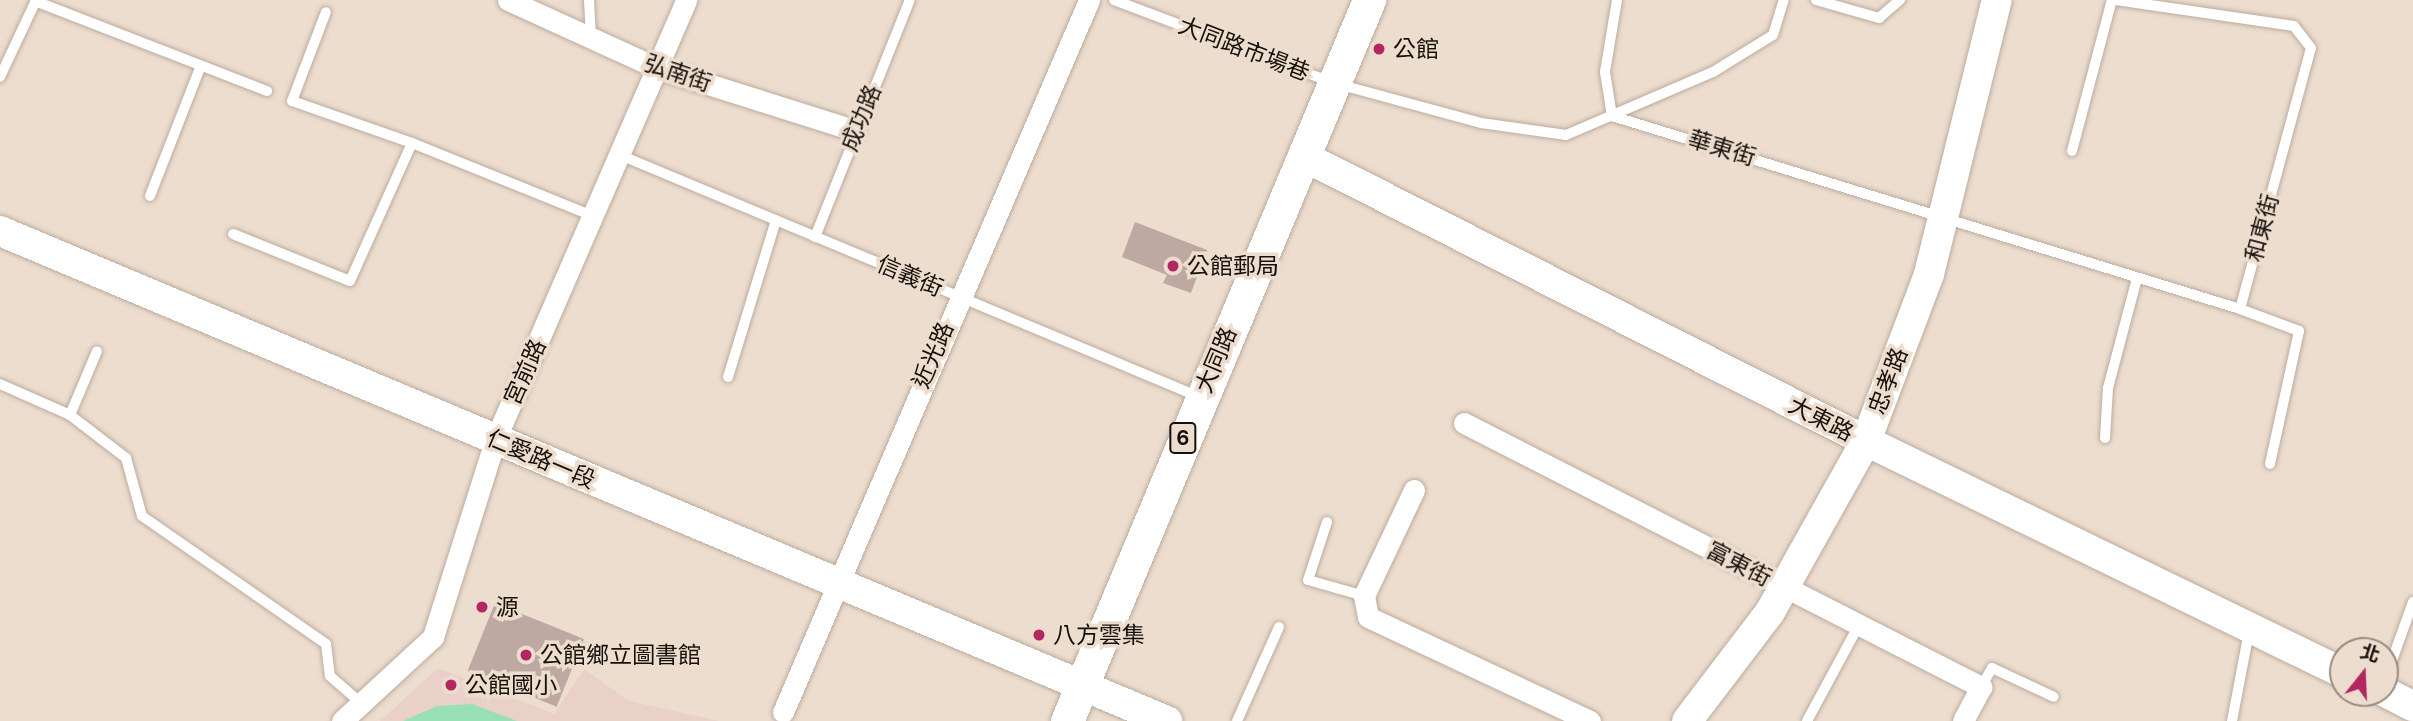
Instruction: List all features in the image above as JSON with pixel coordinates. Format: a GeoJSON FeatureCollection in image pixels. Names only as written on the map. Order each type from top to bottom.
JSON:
{"type":"FeatureCollection","features":[{"type":"Feature","properties":{"kind":"main road","name":"大同路"},"geometry":{"type":"LineString","coordinates":[[1067,721],[1200,397],[1370,0]]}},
{"type":"Feature","properties":{"kind":"street","name":"弘南街"},"geometry":{"type":"LineString","coordinates":[[508,0],[657,68],[854,130]]}},
{"type":"Feature","properties":{"kind":"street","name":"宮前路"},"geometry":{"type":"LineString","coordinates":[[342,721],[433,637],[495,440],[686,0]]}},
{"type":"Feature","properties":{"kind":"street","name":"近光路"},"geometry":{"type":"LineString","coordinates":[[783,712],[958,297],[1089,0]]}},
{"type":"Feature","properties":{"kind":"street","name":"忠孝路"},"geometry":{"type":"LineString","coordinates":[[1687,721],[1784,587],[1866,441],[1929,274],[1997,0]]}},
{"type":"Feature","properties":{"kind":"street","name":"大東路"},"geometry":{"type":"LineString","coordinates":[[1303,156],[1866,441],[2329,666]]}},
{"type":"Feature","properties":{"kind":"street","name":"仁愛路一段"},"geometry":{"type":"LineString","coordinates":[[0,230],[1082,685]]}},
{"type":"Feature","properties":{"kind":"street","name":"富東街"},"geometry":{"type":"LineString","coordinates":[[1464,423],[1981,688]]}},
{"type":"Feature","properties":{"kind":"street"},"geometry":{"type":"LineString","coordinates":[[1414,490],[1364,596],[1368,617],[1590,721]]}},
{"type":"Feature","properties":{"kind":"street"},"geometry":{"type":"LineString","coordinates":[[1082,685],[1167,721]]}},
{"type":"Feature","properties":{"kind":"street"},"geometry":{"type":"LineString","coordinates":[[1963,721],[1981,688]]}},
{"type":"Feature","properties":{"kind":"lane"},"geometry":{"type":"LineString","coordinates":[[589,0],[591,39]]}},
{"type":"Feature","properties":{"kind":"lane","name":"成功路"},"geometry":{"type":"LineString","coordinates":[[815,237],[854,130],[910,0]]}},
{"type":"Feature","properties":{"kind":"lane","name":"大同路市場巷"},"geometry":{"type":"LineString","coordinates":[[1114,0],[1334,83],[1480,123],[1566,135],[1713,72],[1773,35],[1784,0]]}},
{"type":"Feature","properties":{"kind":"lane"},"geometry":{"type":"LineString","coordinates":[[1612,116],[1605,72],[1617,0]]}},
{"type":"Feature","properties":{"kind":"lane"},"geometry":{"type":"LineString","coordinates":[[1815,0],[1879,18],[1900,0]]}},
{"type":"Feature","properties":{"kind":"lane"},"geometry":{"type":"LineString","coordinates":[[2072,151],[2114,0]]}},
{"type":"Feature","properties":{"kind":"lane","name":"和東街"},"geometry":{"type":"LineString","coordinates":[[2114,0],[2294,26],[2311,48],[2240,309]]}},
{"type":"Feature","properties":{"kind":"lane"},"geometry":{"type":"LineString","coordinates":[[0,77],[35,1],[200,68],[267,91]]}},
{"type":"Feature","properties":{"kind":"lane"},"geometry":{"type":"LineString","coordinates":[[326,12],[292,101],[412,143],[593,216]]}},
{"type":"Feature","properties":{"kind":"lane"},"geometry":{"type":"LineString","coordinates":[[150,197],[200,68]]}},
{"type":"Feature","properties":{"kind":"lane","name":"華東街"},"geometry":{"type":"LineString","coordinates":[[1612,116],[1944,215]]}},
{"type":"Feature","properties":{"kind":"lane"},"geometry":{"type":"LineString","coordinates":[[233,234],[351,281],[412,143]]}},
{"type":"Feature","properties":{"kind":"lane","name":"信義街"},"geometry":{"type":"LineString","coordinates":[[620,155],[1200,397]]}},
{"type":"Feature","properties":{"kind":"lane"},"geometry":{"type":"LineString","coordinates":[[1944,215],[2240,309],[2298,331],[2270,464]]}},
{"type":"Feature","properties":{"kind":"lane"},"geometry":{"type":"LineString","coordinates":[[728,377],[776,220]]}},
{"type":"Feature","properties":{"kind":"lane"},"geometry":{"type":"LineString","coordinates":[[2105,438],[2108,388],[2137,278]]}},
{"type":"Feature","properties":{"kind":"lane"},"geometry":{"type":"LineString","coordinates":[[70,415],[97,351]]}},
{"type":"Feature","properties":{"kind":"lane"},"geometry":{"type":"LineString","coordinates":[[0,384],[70,415],[126,458],[142,516],[326,644],[330,676],[361,704]]}},
{"type":"Feature","properties":{"kind":"lane"},"geometry":{"type":"LineString","coordinates":[[1327,522],[1308,579],[1364,596]]}},
{"type":"Feature","properties":{"kind":"lane"},"geometry":{"type":"LineString","coordinates":[[2399,641],[2413,602]]}},
{"type":"Feature","properties":{"kind":"lane"},"geometry":{"type":"LineString","coordinates":[[1807,721],[1859,625]]}},
{"type":"Feature","properties":{"kind":"lane"},"geometry":{"type":"LineString","coordinates":[[1237,721],[1279,627]]}},
{"type":"Feature","properties":{"kind":"lane"},"geometry":{"type":"LineString","coordinates":[[2232,721],[2249,629]]}},
{"type":"Feature","properties":{"kind":"lane"},"geometry":{"type":"LineString","coordinates":[[1981,688],[1992,668],[2054,697]]}},
{"type":"Feature","properties":{"kind":"shaded area","name":"公館國小"},"geometry":{"type":"Polygon","coordinates":[[[438,668],[554,714],[584,669],[629,701],[719,721],[380,721],[438,668]]]}},
{"type":"Feature","properties":{"kind":"green space"},"geometry":{"type":"Polygon","coordinates":[[[472,704],[517,721],[403,721],[437,706],[472,704]]]}},
{"type":"Feature","properties":{"kind":"building","name":"公館郵局"},"geometry":{"type":"Polygon","coordinates":[[[1135,222],[1207,250],[1191,293],[1163,283],[1167,275],[1122,257],[1135,222]]]}},
{"type":"Feature","properties":{"kind":"building","name":"公館鄉立圖書館"},"geometry":{"type":"Polygon","coordinates":[[[495,603],[584,639],[557,707],[468,671],[495,603]]]}},
{"type":"Feature","properties":{"kind":"place","name":"公館"},"geometry":{"type":"Point","coordinates":[1379,49]}},
{"type":"Feature","properties":{"kind":"place","name":"公館郵局"},"geometry":{"type":"Point","coordinates":[1173,266]}},
{"type":"Feature","properties":{"kind":"place","name":"源"},"geometry":{"type":"Point","coordinates":[482,607]}},
{"type":"Feature","properties":{"kind":"place","name":"八方雲集"},"geometry":{"type":"Point","coordinates":[1039,635]}},
{"type":"Feature","properties":{"kind":"place","name":"公館鄉立圖書館"},"geometry":{"type":"Point","coordinates":[526,655]}},
{"type":"Feature","properties":{"kind":"place","name":"公館國小"},"geometry":{"type":"Point","coordinates":[451,685]}}]}
